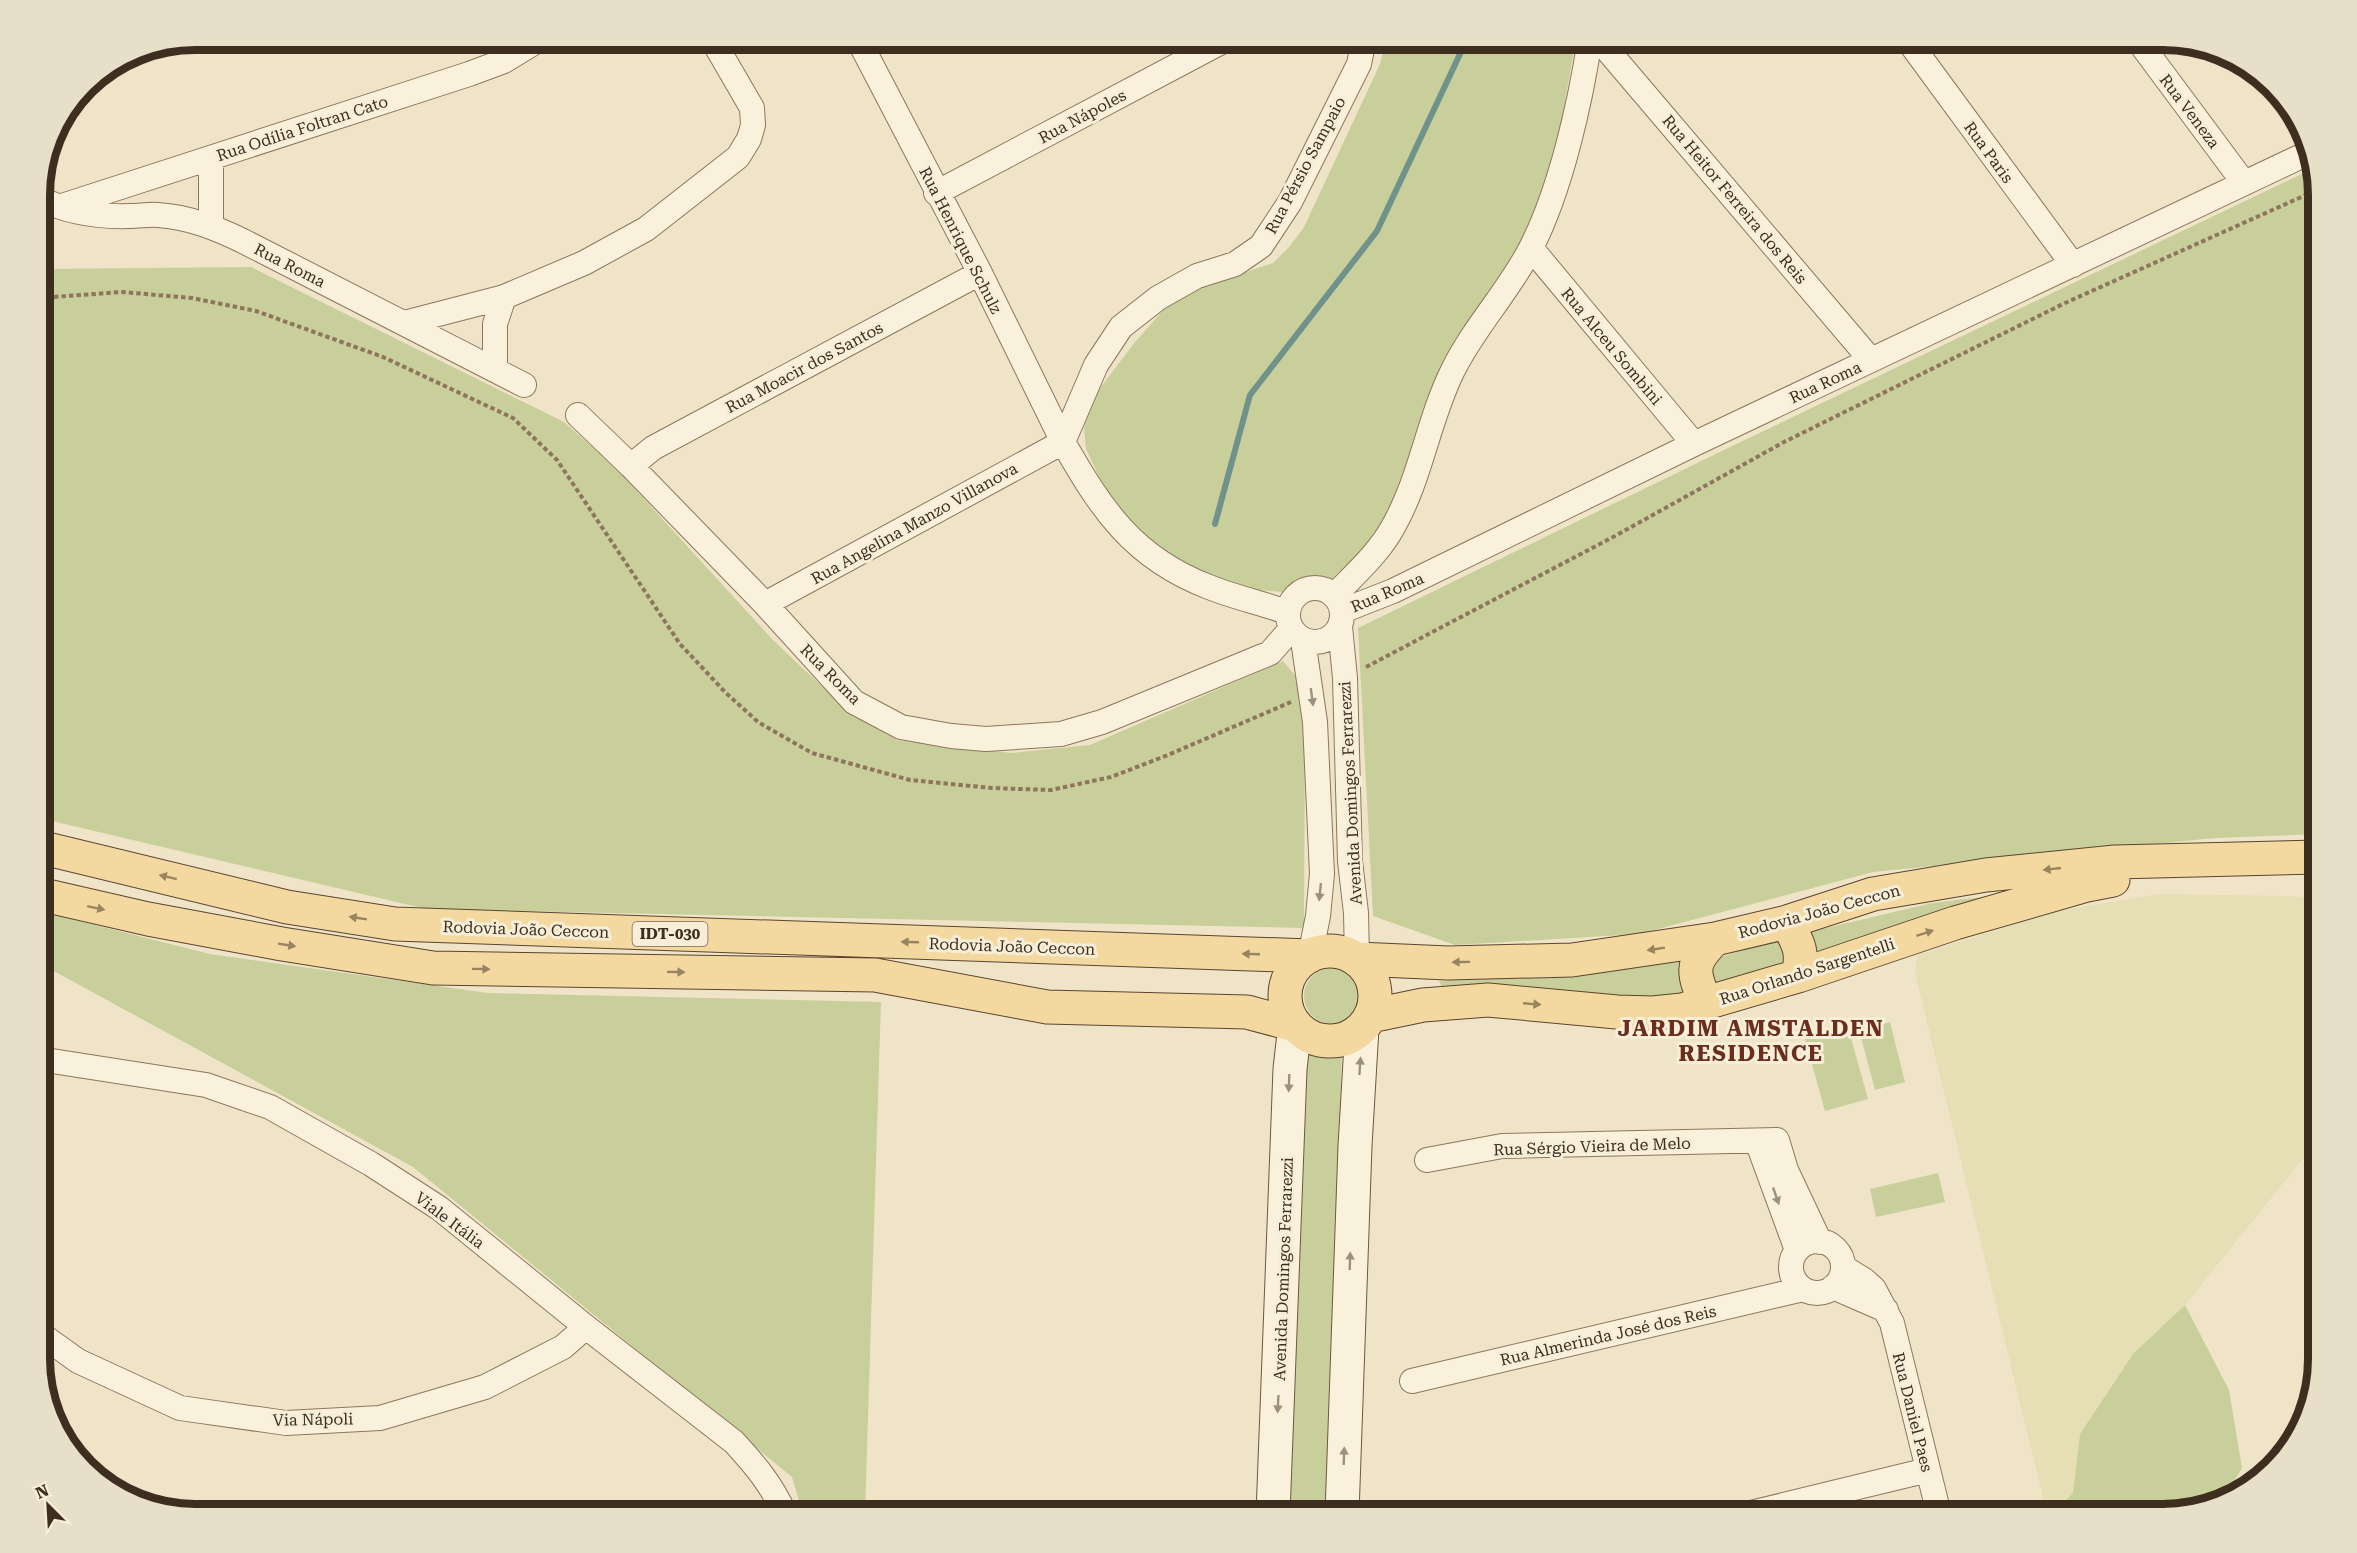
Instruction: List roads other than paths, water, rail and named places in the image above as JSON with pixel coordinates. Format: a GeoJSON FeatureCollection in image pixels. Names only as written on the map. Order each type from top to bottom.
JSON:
{"type":"FeatureCollection","features":[{"type":"Feature","properties":{"kind":"main road","name":"Rodovia João Ceccon"},"geometry":{"type":"LineString","coordinates":[[50,850],[286,907],[395,924],[1310,956]]}},
{"type":"Feature","properties":{"kind":"main road","name":"Rodovia João Ceccon"},"geometry":{"type":"LineString","coordinates":[[1357,959],[1448,963],[1572,960],[1715,939],[1787,922],[1873,894],[1986,875],[2115,862],[2308,857]]}},
{"type":"Feature","properties":{"kind":"main road","name":"Rua Orlando Sargentelli"},"geometry":{"type":"LineString","coordinates":[[1366,1022],[1423,1005],[1488,1000],[1617,1012],[1653,1013],[1682,1010],[1798,975],[1955,923],[2086,885],[2236,859]]}},
{"type":"Feature","properties":{"kind":"main road"},"geometry":{"type":"LineString","coordinates":[[50,897],[148,919],[282,945],[434,968],[874,975],[1047,1008],[1247,1012],[1295,1025],[1320,1039],[1334,1040],[1348,1037],[1366,1022]]}},
{"type":"Feature","properties":{"kind":"main road"},"geometry":{"type":"LineString","coordinates":[[1787,922],[1799,945],[1802,959],[1798,975]]}},
{"type":"Feature","properties":{"kind":"main road"},"geometry":{"type":"LineString","coordinates":[[388,960],[395,924]]}},
{"type":"Feature","properties":{"kind":"main road"},"geometry":{"type":"LineString","coordinates":[[1706,1004],[1697,981],[1696,966],[1700,953],[1715,939]]}},
{"type":"Feature","properties":{"kind":"main road"},"geometry":{"type":"LineString","coordinates":[[1295,1025],[1286,1001],[1286,988],[1299,964],[1310,956],[1322,952],[1334,951],[1357,959],[1369,974],[1376,992],[1375,1004],[1366,1022],[1354,1146],[1342,1504]]}},
{"type":"Feature","properties":{"kind":"main road","name":"Avenida Domingos Ferrarezzi"},"geometry":{"type":"LineString","coordinates":[[1273,1504],[1290,1069],[1295,1025]]}},
{"type":"Feature","properties":{"kind":"street","name":"Rua Odília Foltran Cato"},"geometry":{"type":"LineString","coordinates":[[50,202],[107,192],[469,74],[504,61],[522,50]]}},
{"type":"Feature","properties":{"kind":"street"},"geometry":{"type":"LineString","coordinates":[[404,323],[504,297],[584,263],[646,229],[738,157],[749,139],[753,125],[752,108],[718,50]]}},
{"type":"Feature","properties":{"kind":"street","name":"Rua Henrique Schulz"},"geometry":{"type":"LineString","coordinates":[[864,50],[980,273],[1063,442]]}},
{"type":"Feature","properties":{"kind":"street","name":"Rua Nápoles"},"geometry":{"type":"LineString","coordinates":[[936,192],[1206,50]]}},
{"type":"Feature","properties":{"kind":"street","name":"Rua Pérsio Sampaio"},"geometry":{"type":"LineString","coordinates":[[1063,442],[1096,365],[1121,327],[1158,298],[1197,276],[1235,264],[1261,246],[1290,202],[1359,64],[1362,50]]}},
{"type":"Feature","properties":{"kind":"street"},"geometry":{"type":"LineString","coordinates":[[1339,611],[1367,561],[1393,528],[1453,369],[1531,248],[1550,203],[1569,138],[1588,50]]}},
{"type":"Feature","properties":{"kind":"street","name":"Rua Heitor Ferreira dos Reis"},"geometry":{"type":"LineString","coordinates":[[1607,50],[1871,360]]}},
{"type":"Feature","properties":{"kind":"street","name":"Rua Paris"},"geometry":{"type":"LineString","coordinates":[[1914,50],[2073,264]]}},
{"type":"Feature","properties":{"kind":"street","name":"Rua Veneza"},"geometry":{"type":"LineString","coordinates":[[2145,50],[2244,183]]}},
{"type":"Feature","properties":{"kind":"street","name":"Rua Roma"},"geometry":{"type":"LineString","coordinates":[[1339,611],[1393,591],[1694,444],[2303,156]]}},
{"type":"Feature","properties":{"kind":"street"},"geometry":{"type":"LineString","coordinates":[[211,158],[211,226]]}},
{"type":"Feature","properties":{"kind":"street"},"geometry":{"type":"LineString","coordinates":[[107,192],[115,216]]}},
{"type":"Feature","properties":{"kind":"street","name":"Rua Roma"},"geometry":{"type":"LineString","coordinates":[[50,202],[99,216],[157,214],[211,226],[525,385]]}},
{"type":"Feature","properties":{"kind":"street","name":"Rua Alceu Sombini"},"geometry":{"type":"LineString","coordinates":[[1531,248],[1694,444]]}},
{"type":"Feature","properties":{"kind":"street","name":"Rua Moacir dos Santos"},"geometry":{"type":"LineString","coordinates":[[631,466],[653,448],[980,273]]}},
{"type":"Feature","properties":{"kind":"street"},"geometry":{"type":"LineString","coordinates":[[495,370],[495,324],[504,297]]}},
{"type":"Feature","properties":{"kind":"street","name":"Rua Roma"},"geometry":{"type":"LineString","coordinates":[[578,415],[631,466],[765,604],[854,702],[901,727],[951,736],[986,739],[1060,734],[1102,722],[1269,653],[1294,627],[1295,597],[1310,588],[1318,588],[1339,611]]}},
{"type":"Feature","properties":{"kind":"street"},"geometry":{"type":"LineString","coordinates":[[1063,442],[1088,486],[1111,519],[1140,549],[1173,570],[1209,587],[1255,601],[1294,627]]}},
{"type":"Feature","properties":{"kind":"street","name":"Rua Angelina Manzo Villanova"},"geometry":{"type":"LineString","coordinates":[[765,604],[1063,442]]}},
{"type":"Feature","properties":{"kind":"street","name":"Rua Roma"},"geometry":{"type":"LineString","coordinates":[[1294,627],[1309,642],[1322,641],[1334,634],[1339,611]]}},
{"type":"Feature","properties":{"kind":"street","name":"Avenida Domingos Ferrarezzi"},"geometry":{"type":"LineString","coordinates":[[1339,611],[1344,678],[1350,861],[1356,913],[1357,959]]}},
{"type":"Feature","properties":{"kind":"street","name":"Avenida Domingos Ferrarezzi"},"geometry":{"type":"LineString","coordinates":[[1294,627],[1311,693],[1315,722],[1322,874],[1318,916],[1310,956]]}},
{"type":"Feature","properties":{"kind":"street","name":"Viale Itália"},"geometry":{"type":"LineString","coordinates":[[50,1061],[206,1085],[270,1107],[371,1164],[439,1208],[586,1327],[734,1442],[755,1464],[772,1487],[780,1504]]}},
{"type":"Feature","properties":{"kind":"street"},"geometry":{"type":"LineString","coordinates":[[1767,1141],[1786,1170],[1820,1242]]}},
{"type":"Feature","properties":{"kind":"street"},"geometry":{"type":"LineString","coordinates":[[1767,1141],[1797,1250],[1791,1267],[1792,1276],[1803,1289],[1819,1293],[1838,1277],[1839,1253],[1834,1247],[1812,1242],[1797,1250]]}},
{"type":"Feature","properties":{"kind":"street","name":"Rua Sérgio Vieira de Melo"},"geometry":{"type":"LineString","coordinates":[[1428,1160],[1502,1146],[1767,1141]]}},
{"type":"Feature","properties":{"kind":"street","name":"Rua Daniel Paes"},"geometry":{"type":"LineString","coordinates":[[1838,1277],[1887,1310],[1936,1504]]}},
{"type":"Feature","properties":{"kind":"street","name":"Rua Almerinda José dos Reis"},"geometry":{"type":"LineString","coordinates":[[1412,1381],[1803,1289]]}},
{"type":"Feature","properties":{"kind":"street","name":"Via Nápoli"},"geometry":{"type":"LineString","coordinates":[[50,1341],[78,1361],[180,1408],[286,1423],[380,1418],[485,1387],[563,1347],[586,1327]]}},
{"type":"Feature","properties":{"kind":"street"},"geometry":{"type":"LineString","coordinates":[[1788,1504],[1928,1470]]}},
{"type":"Feature","properties":{"kind":"waterway"},"geometry":{"type":"LineString","coordinates":[[1215,524],[1250,395],[1377,231],[1462,50]]}},
{"type":"Feature","properties":{"kind":"district","name":"JARDIM AMSTALDEN RESIDENCE"},"geometry":{"type":"Point","coordinates":[1751,1040]}}]}
